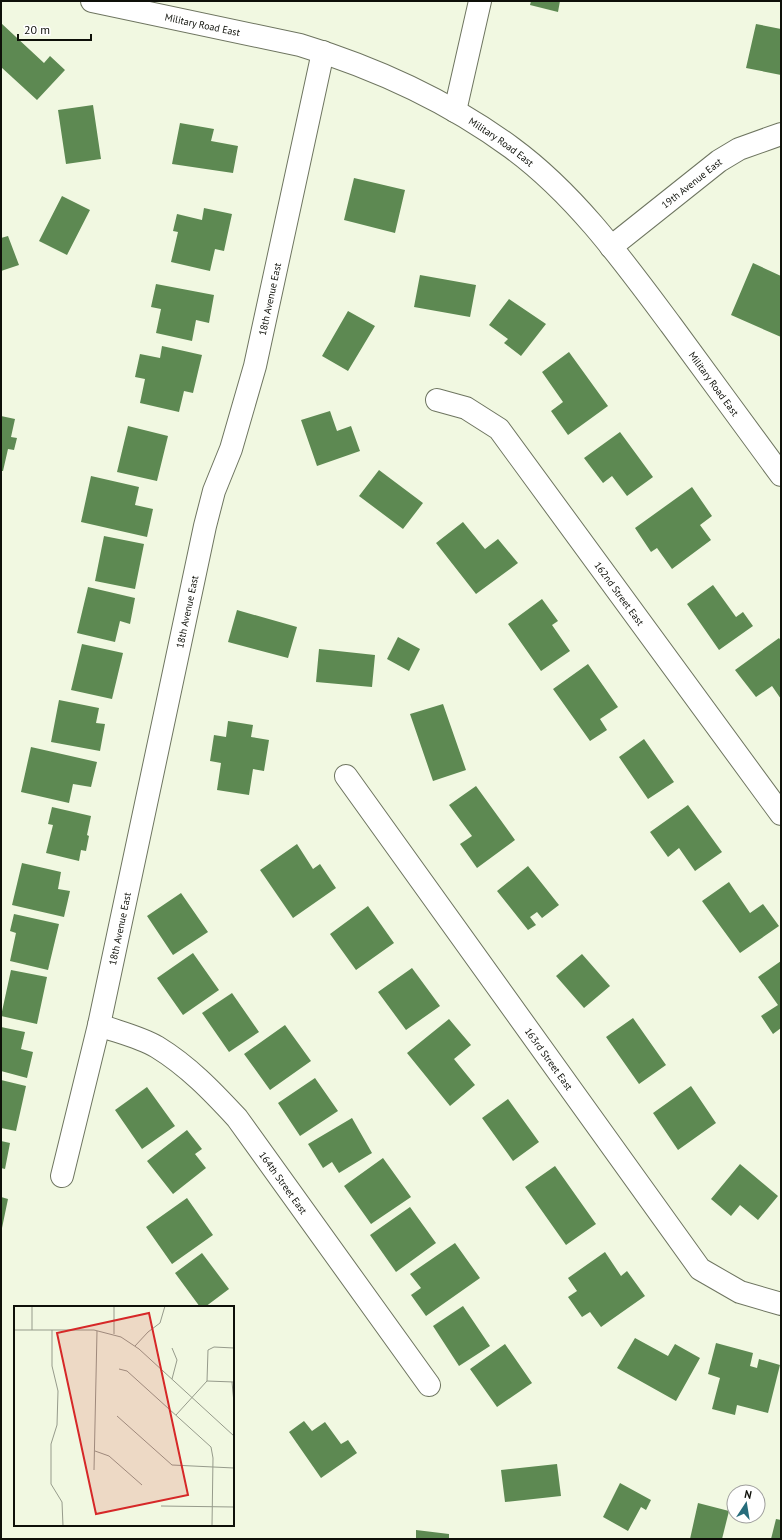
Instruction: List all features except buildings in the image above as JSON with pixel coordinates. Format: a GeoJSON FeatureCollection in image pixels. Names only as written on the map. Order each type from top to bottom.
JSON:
{"type":"FeatureCollection","features":[{"type":"Feature","properties":{"kind":"street","name":"Military Road East"},"geometry":{"type":"LineString","coordinates":[[92,1],[293,43],[323,52],[391,77],[455,111],[513,148],[545,176],[590,221],[632,273],[781,475]]}},
{"type":"Feature","properties":{"kind":"street"},"geometry":{"type":"LineString","coordinates":[[455,111],[480,1]]}},
{"type":"Feature","properties":{"kind":"street","name":"18th Avenue East"},"geometry":{"type":"LineString","coordinates":[[62,1176],[99,1025],[205,526],[214,491],[231,449],[255,366],[323,52]]}},
{"type":"Feature","properties":{"kind":"street","name":"19th Avenue East"},"geometry":{"type":"LineString","coordinates":[[611,247],[719,161],[739,148],[781,134]]}},
{"type":"Feature","properties":{"kind":"street","name":"162nd Street East"},"geometry":{"type":"LineString","coordinates":[[437,400],[466,408],[499,429],[781,814]]}},
{"type":"Feature","properties":{"kind":"street","name":"163rd Street East"},"geometry":{"type":"LineString","coordinates":[[346,776],[700,1269],[740,1292],[781,1304]]}},
{"type":"Feature","properties":{"kind":"street","name":"164th Street East"},"geometry":{"type":"LineString","coordinates":[[99,1025],[156,1046],[186,1067],[208,1086],[237,1118],[429,1385]]}}]}
